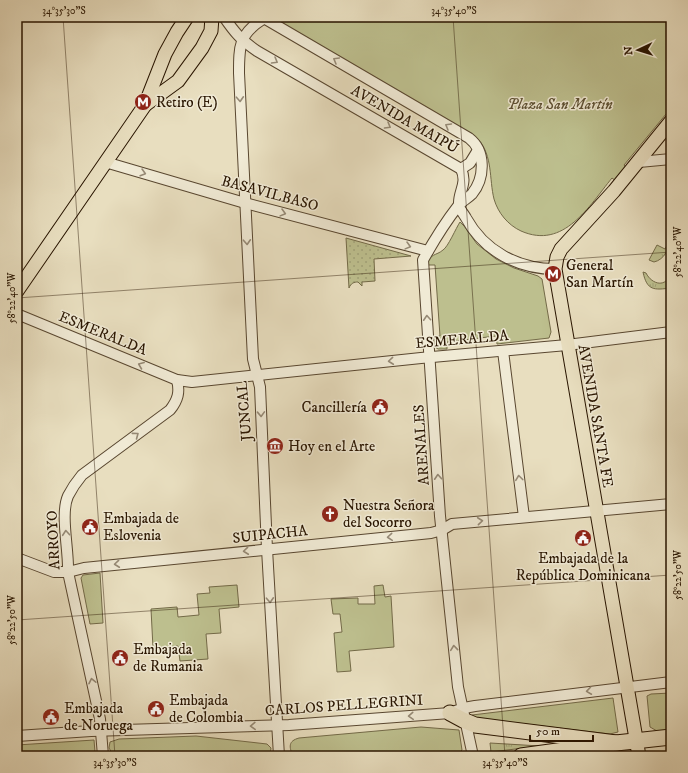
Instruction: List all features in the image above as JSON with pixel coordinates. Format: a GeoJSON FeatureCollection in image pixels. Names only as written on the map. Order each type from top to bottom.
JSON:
{"type":"FeatureCollection","features":[{"type":"Feature","properties":{"kind":"highway"},"geometry":{"type":"LineString","coordinates":[[460,714],[475,725],[616,743],[638,749],[671,737]]}},
{"type":"Feature","properties":{"kind":"highway"},"geometry":{"type":"LineString","coordinates":[[521,756],[616,743]]}},
{"type":"Feature","properties":{"kind":"main road"},"geometry":{"type":"LineString","coordinates":[[17,291],[145,105],[165,54],[187,17]]}},
{"type":"Feature","properties":{"kind":"main road"},"geometry":{"type":"LineString","coordinates":[[145,105],[178,81],[202,48],[211,31],[212,17]]}},
{"type":"Feature","properties":{"kind":"main road","name":"AVENIDA SANTA FE"},"geometry":{"type":"LineString","coordinates":[[638,749],[555,269],[557,257],[561,249],[639,162],[671,121]]}},
{"type":"Feature","properties":{"kind":"street","name":"AVENIDA MAIPÚ"},"geometry":{"type":"LineString","coordinates":[[224,17],[242,41],[257,51],[461,169],[464,176],[459,205]]}},
{"type":"Feature","properties":{"kind":"street"},"geometry":{"type":"LineString","coordinates":[[242,41],[246,32],[252,25],[263,18],[469,138],[476,145],[478,150],[470,163],[461,169]]}},
{"type":"Feature","properties":{"kind":"street","name":"JUNCAL"},"geometry":{"type":"LineString","coordinates":[[242,41],[239,73],[252,359],[260,387],[267,549],[279,756]]}},
{"type":"Feature","properties":{"kind":"street","name":"ARENALES"},"geometry":{"type":"LineString","coordinates":[[474,756],[460,714],[442,530],[423,260],[459,205],[472,194],[482,168],[482,158],[478,150]]}},
{"type":"Feature","properties":{"kind":"street"},"geometry":{"type":"LineString","coordinates":[[639,162],[671,158]]}},
{"type":"Feature","properties":{"kind":"street","name":"BASAVILBASO"},"geometry":{"type":"LineString","coordinates":[[105,162],[245,203],[428,251]]}},
{"type":"Feature","properties":{"kind":"street"},"geometry":{"type":"LineString","coordinates":[[459,205],[469,224],[482,241],[490,248],[514,261],[532,267],[555,269]]}},
{"type":"Feature","properties":{"kind":"street","name":"ESMERALDA"},"geometry":{"type":"LineString","coordinates":[[17,314],[177,380]]}},
{"type":"Feature","properties":{"kind":"street","name":"ESMERALDA"},"geometry":{"type":"LineString","coordinates":[[256,376],[430,357],[568,345],[671,332]]}},
{"type":"Feature","properties":{"kind":"street"},"geometry":{"type":"LineString","coordinates":[[503,351],[524,517]]}},
{"type":"Feature","properties":{"kind":"street"},"geometry":{"type":"LineString","coordinates":[[177,380],[192,382],[256,376]]}},
{"type":"Feature","properties":{"kind":"street","name":"ARROYO"},"geometry":{"type":"LineString","coordinates":[[103,756],[100,719],[68,572],[65,515],[67,497],[74,484],[82,475],[170,410],[176,402],[179,392],[177,380]]}},
{"type":"Feature","properties":{"kind":"street","name":"SUIPACHA"},"geometry":{"type":"LineString","coordinates":[[17,558],[54,572],[68,572],[84,568],[431,533],[442,530],[452,524],[671,504]]}},
{"type":"Feature","properties":{"kind":"street","name":"CARLOS PELLEGRINI"},"geometry":{"type":"LineString","coordinates":[[17,736],[101,731],[277,725],[460,714],[628,686],[671,682]]}},
{"type":"Feature","properties":{"kind":"green space","name":"Plaza San Martín"},"geometry":{"type":"Polygon","coordinates":[[[267,17],[671,17],[671,108],[624,165],[628,170],[617,182],[612,178],[584,212],[563,230],[550,235],[536,235],[516,228],[501,214],[492,191],[490,168],[486,153],[478,139],[267,17]]]}},
{"type":"Feature","properties":{"kind":"green space"},"geometry":{"type":"Polygon","coordinates":[[[460,222],[477,244],[496,259],[542,279],[551,332],[549,338],[497,344],[496,336],[447,342],[447,349],[438,349],[435,347],[432,337],[440,336],[435,265],[427,265],[430,258],[445,248],[460,222]]]}},
{"type":"Feature","properties":{"kind":"green space"},"geometry":{"type":"Polygon","coordinates":[[[346,238],[411,256],[374,259],[375,281],[362,282],[362,286],[358,282],[355,282],[349,288],[346,238]]]}},
{"type":"Feature","properties":{"kind":"green space"},"geometry":{"type":"Polygon","coordinates":[[[671,238],[668,249],[661,259],[654,262],[649,260],[657,245],[665,249],[671,238]]]}},
{"type":"Feature","properties":{"kind":"green space"},"geometry":{"type":"Polygon","coordinates":[[[671,259],[671,288],[656,289],[649,286],[643,272],[655,282],[663,283],[666,281],[670,273],[668,264],[671,259]]]}},
{"type":"Feature","properties":{"kind":"green space"},"geometry":{"type":"Polygon","coordinates":[[[100,573],[103,623],[90,624],[81,578],[83,575],[100,573]]]}},
{"type":"Feature","properties":{"kind":"green space"},"geometry":{"type":"Polygon","coordinates":[[[237,585],[239,607],[219,609],[221,633],[206,634],[208,659],[180,661],[178,646],[153,648],[151,609],[177,607],[178,617],[199,615],[197,594],[210,593],[209,587],[237,585]]]}},
{"type":"Feature","properties":{"kind":"green space"},"geometry":{"type":"Polygon","coordinates":[[[383,585],[385,597],[391,596],[394,647],[349,651],[351,671],[337,672],[334,633],[342,632],[340,614],[333,614],[331,599],[358,598],[358,604],[375,604],[374,586],[383,585]]]}},
{"type":"Feature","properties":{"kind":"green space"},"geometry":{"type":"Polygon","coordinates":[[[671,693],[671,730],[657,731],[650,727],[647,696],[651,694],[671,693]]]}},
{"type":"Feature","properties":{"kind":"green space"},"geometry":{"type":"Polygon","coordinates":[[[613,698],[618,732],[610,734],[474,718],[472,715],[613,698]]]}},
{"type":"Feature","properties":{"kind":"green space"},"geometry":{"type":"Polygon","coordinates":[[[421,727],[459,730],[462,750],[459,753],[374,756],[293,756],[290,747],[291,743],[295,739],[299,738],[421,727]]]}},
{"type":"Feature","properties":{"kind":"green space"},"geometry":{"type":"Polygon","coordinates":[[[196,736],[267,744],[271,748],[270,755],[140,756],[112,753],[109,748],[110,742],[119,739],[196,736]]]}},
{"type":"Feature","properties":{"kind":"green space"},"geometry":{"type":"Polygon","coordinates":[[[94,740],[95,752],[88,755],[17,756],[17,745],[94,740]]]}},
{"type":"Feature","properties":{"kind":"green space"},"geometry":{"type":"Polygon","coordinates":[[[490,743],[540,746],[491,752],[490,743]]]}},
{"type":"Feature","properties":{"kind":"place","name":"Retiro (E)"},"geometry":{"type":"Point","coordinates":[143,102]}},
{"type":"Feature","properties":{"kind":"place","name":"General San Martín"},"geometry":{"type":"Point","coordinates":[553,274]}},
{"type":"Feature","properties":{"kind":"place","name":"Cancillería"},"geometry":{"type":"Point","coordinates":[380,407]}},
{"type":"Feature","properties":{"kind":"place","name":"Hoy en el Arte"},"geometry":{"type":"Point","coordinates":[275,446]}},
{"type":"Feature","properties":{"kind":"place","name":"Nuestra Señora del Socorro"},"geometry":{"type":"Point","coordinates":[330,514]}},
{"type":"Feature","properties":{"kind":"place","name":"Embajada de Eslovenia"},"geometry":{"type":"Point","coordinates":[90,527]}},
{"type":"Feature","properties":{"kind":"place","name":"Embajada de la República Dominicana"},"geometry":{"type":"Point","coordinates":[583,538]}},
{"type":"Feature","properties":{"kind":"place","name":"Embajada de Rumania"},"geometry":{"type":"Point","coordinates":[120,658]}},
{"type":"Feature","properties":{"kind":"place","name":"Embajada de Colombia"},"geometry":{"type":"Point","coordinates":[156,709]}},
{"type":"Feature","properties":{"kind":"place","name":"Embajada de Noruega"},"geometry":{"type":"Point","coordinates":[51,717]}}]}
